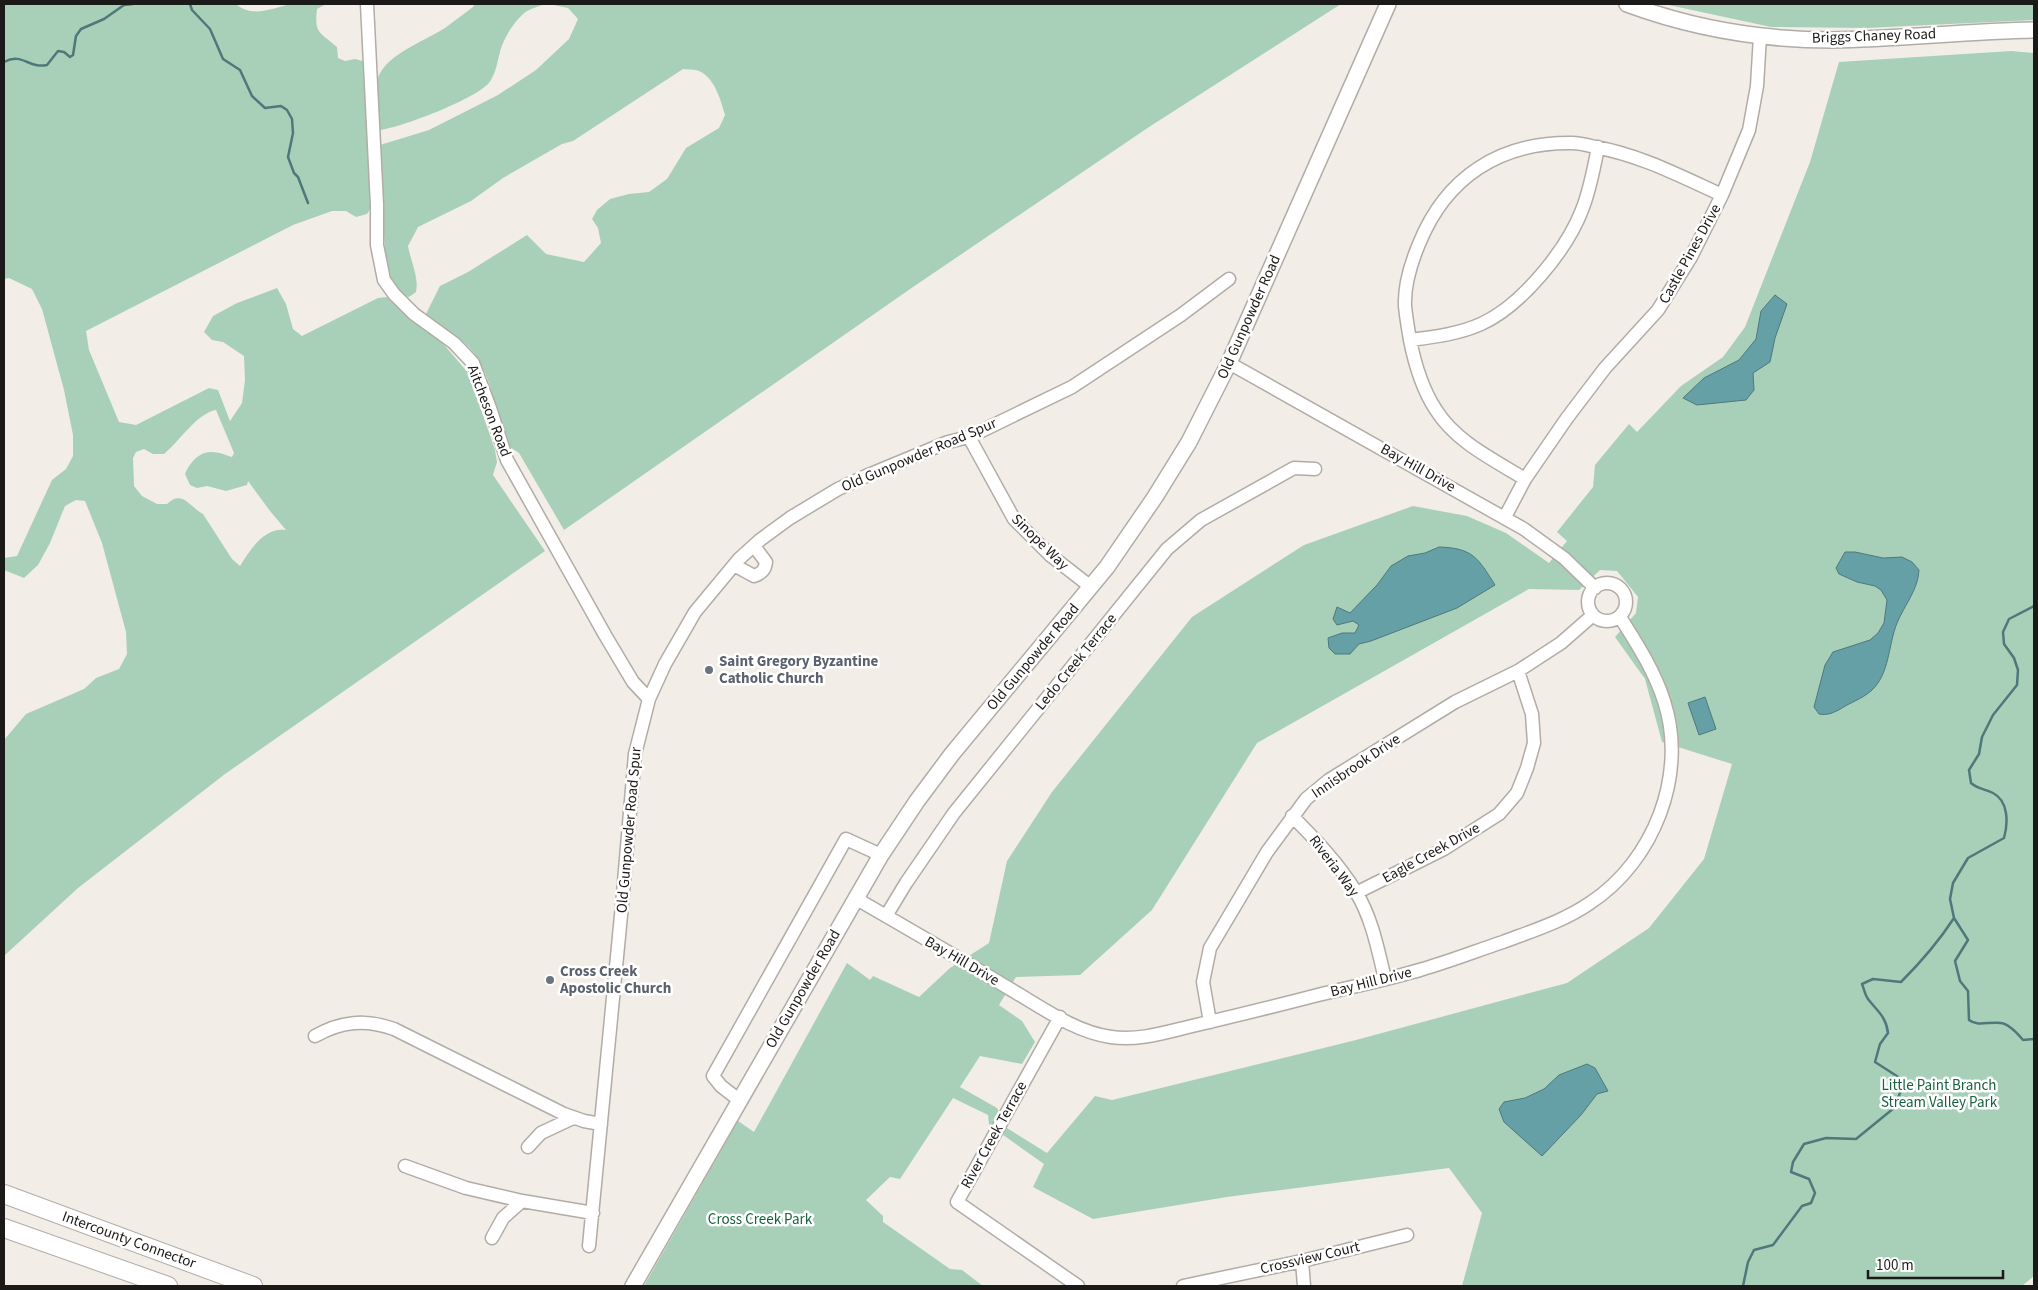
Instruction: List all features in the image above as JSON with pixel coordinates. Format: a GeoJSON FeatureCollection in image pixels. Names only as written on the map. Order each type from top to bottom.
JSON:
{"type":"FeatureCollection","features":[{"type":"Feature","properties":{"kind":"highway","name":"Intercounty Connector"},"geometry":{"type":"LineString","coordinates":[[4,1194],[253,1286]]}},
{"type":"Feature","properties":{"kind":"highway","name":"Intercounty Connector"},"geometry":{"type":"LineString","coordinates":[[4,1228],[168,1286]]}},
{"type":"Feature","properties":{"kind":"main road","name":"Old Gunpowder Road"},"geometry":{"type":"LineString","coordinates":[[633,1286],[881,855],[917,801],[948,760],[1091,587],[1126,541],[1166,480],[1201,419],[1229,363],[1388,4]]}},
{"type":"Feature","properties":{"kind":"main road","name":"Briggs Chaney Road"},"geometry":{"type":"LineString","coordinates":[[1627,4],[1696,24],[1760,36],[1834,40],[1981,31],[2034,30]]}},
{"type":"Feature","properties":{"kind":"street","name":"Aitcheson Road"},"geometry":{"type":"LineString","coordinates":[[367,4],[378,205],[378,245],[384,280],[394,294],[414,314],[454,343],[473,363],[507,460],[605,635],[633,682],[648,699]]}},
{"type":"Feature","properties":{"kind":"street","name":"Castle Pines Drive"},"geometry":{"type":"LineString","coordinates":[[1505,516],[1525,479],[1590,387],[1658,310],[1691,257],[1722,195],[1749,130],[1757,86],[1760,36]]}},
{"type":"Feature","properties":{"kind":"street"},"geometry":{"type":"LineString","coordinates":[[1525,479],[1483,454],[1450,427],[1436,411],[1414,362],[1405,305],[1409,271],[1429,222],[1437,209],[1457,184],[1471,172],[1497,156],[1513,151],[1548,145],[1574,143],[1636,157],[1722,195]]}},
{"type":"Feature","properties":{"kind":"street"},"geometry":{"type":"LineString","coordinates":[[1410,340],[1440,336],[1479,325],[1497,315],[1520,297],[1542,273],[1576,226],[1587,196],[1598,147]]}},
{"type":"Feature","properties":{"kind":"street","name":"Old Gunpowder Road Spur"},"geometry":{"type":"LineString","coordinates":[[589,1246],[635,754],[648,699],[683,631],[695,612],[734,565],[754,546],[790,518],[838,489],[948,442],[969,437],[1072,387],[1181,315],[1229,279]]}},
{"type":"Feature","properties":{"kind":"street","name":"Bay Hill Drive"},"geometry":{"type":"LineString","coordinates":[[1229,363],[1505,516],[1552,549],[1580,572],[1595,588]]}},
{"type":"Feature","properties":{"kind":"street","name":"Sinope Way"},"geometry":{"type":"LineString","coordinates":[[969,437],[1014,520],[1050,555],[1091,587]]}},
{"type":"Feature","properties":{"kind":"street","name":"Ledo Creek Terrace"},"geometry":{"type":"LineString","coordinates":[[886,916],[910,876],[954,813],[1167,549],[1201,520],[1294,468],[1314,469]]}},
{"type":"Feature","properties":{"kind":"street"},"geometry":{"type":"LineString","coordinates":[[734,565],[754,576],[761,574],[766,562],[754,546]]}},
{"type":"Feature","properties":{"kind":"street"},"geometry":{"type":"LineString","coordinates":[[1612,584],[1622,590],[1626,601],[1624,612],[1620,617],[1603,621],[1593,615],[1590,610],[1589,598],[1595,588],[1612,584]]}},
{"type":"Feature","properties":{"kind":"street","name":"Innisbrook Drive"},"geometry":{"type":"LineString","coordinates":[[1210,1022],[1203,982],[1210,948],[1267,852],[1306,799],[1330,780],[1455,702],[1518,671],[1561,642],[1593,615]]}},
{"type":"Feature","properties":{"kind":"street","name":"Bay Hill Drive"},"geometry":{"type":"LineString","coordinates":[[855,898],[1060,1017],[1096,1034],[1127,1038],[1144,1037],[1210,1022],[1420,970],[1516,937],[1590,904],[1616,882],[1648,840],[1663,807],[1668,789],[1672,748],[1671,730],[1665,702],[1652,669],[1620,617]]}},
{"type":"Feature","properties":{"kind":"street","name":"Eagle Creek Drive"},"geometry":{"type":"LineString","coordinates":[[1356,893],[1444,849],[1500,814],[1517,793],[1534,743],[1532,714],[1518,671]]}},
{"type":"Feature","properties":{"kind":"street","name":"Riveria Way"},"geometry":{"type":"LineString","coordinates":[[1292,816],[1330,856],[1356,893],[1373,932],[1385,979]]}},
{"type":"Feature","properties":{"kind":"street"},"geometry":{"type":"LineString","coordinates":[[739,1100],[721,1086],[713,1076],[846,839],[881,855]]}},
{"type":"Feature","properties":{"kind":"street","name":"River Creek Terrace"},"geometry":{"type":"LineString","coordinates":[[1060,1017],[957,1202],[1078,1286]]}},
{"type":"Feature","properties":{"kind":"street"},"geometry":{"type":"LineString","coordinates":[[315,1036],[329,1028],[354,1022],[394,1028],[573,1118],[601,1124]]}},
{"type":"Feature","properties":{"kind":"street"},"geometry":{"type":"LineString","coordinates":[[528,1147],[541,1133],[573,1118]]}},
{"type":"Feature","properties":{"kind":"street"},"geometry":{"type":"LineString","coordinates":[[405,1166],[466,1188],[522,1201],[593,1213]]}},
{"type":"Feature","properties":{"kind":"street"},"geometry":{"type":"LineString","coordinates":[[492,1238],[503,1218],[522,1201]]}},
{"type":"Feature","properties":{"kind":"street","name":"Crossview Court"},"geometry":{"type":"LineString","coordinates":[[1183,1286],[1302,1261],[1407,1235]]}},
{"type":"Feature","properties":{"kind":"street"},"geometry":{"type":"LineString","coordinates":[[1302,1261],[1304,1286]]}},
{"type":"Feature","properties":{"kind":"green space"},"geometry":{"type":"Polygon","coordinates":[[[298,3],[340,4],[326,4],[317,9],[316,23],[319,32],[337,47],[338,58],[345,61],[355,59],[366,62],[372,206],[367,214],[356,217],[346,211],[332,211],[293,225],[86,331],[89,350],[119,422],[136,425],[209,388],[218,390],[230,421],[242,403],[245,380],[244,356],[223,342],[212,340],[204,332],[213,316],[237,303],[277,288],[286,304],[293,329],[302,336],[378,298],[387,297],[417,324],[434,333],[469,374],[495,450],[497,462],[493,475],[545,551],[225,774],[78,888],[4,956],[4,740],[26,714],[84,689],[96,678],[119,669],[127,654],[126,632],[102,543],[85,501],[76,500],[65,506],[50,543],[38,565],[24,578],[4,570],[4,558],[17,556],[52,480],[66,469],[73,456],[73,435],[64,390],[42,309],[32,289],[9,278],[4,279],[4,4],[236,4],[249,11],[264,11],[298,3]],[[216,410],[209,412],[195,422],[164,454],[153,454],[144,449],[136,452],[133,458],[134,486],[142,496],[157,504],[167,504],[177,498],[190,504],[203,514],[232,559],[240,566],[259,540],[271,532],[286,530],[248,481],[247,485],[226,491],[207,486],[197,488],[190,485],[185,474],[192,462],[207,452],[232,457],[234,453],[216,410]]]}},
{"type":"Feature","properties":{"kind":"green space"},"geometry":{"type":"Polygon","coordinates":[[[475,4],[545,4],[527,11],[514,24],[507,35],[493,77],[488,84],[468,98],[437,112],[404,124],[380,130],[375,91],[376,83],[382,70],[394,58],[445,28],[475,4]]]}},
{"type":"Feature","properties":{"kind":"green space"},"geometry":{"type":"Polygon","coordinates":[[[549,4],[1341,4],[1149,127],[913,287],[564,530],[519,453],[507,445],[490,385],[474,353],[457,337],[425,316],[440,286],[468,272],[527,235],[546,254],[584,262],[601,243],[598,228],[592,219],[597,210],[610,199],[629,194],[649,192],[667,179],[686,148],[719,128],[725,115],[716,90],[705,74],[697,70],[683,69],[573,141],[562,144],[503,178],[471,201],[418,227],[408,246],[417,286],[416,292],[409,297],[402,295],[386,275],[380,145],[429,130],[498,95],[536,70],[569,39],[578,19],[568,8],[549,4]]]}},
{"type":"Feature","properties":{"kind":"green space"},"geometry":{"type":"Polygon","coordinates":[[[1664,4],[2034,4],[2034,20],[1866,28],[1771,27],[1664,4]]]}},
{"type":"Feature","properties":{"kind":"green space"},"geometry":{"type":"Polygon","coordinates":[[[2011,51],[2034,53],[2034,1276],[2022,1286],[1462,1286],[1482,1213],[1449,1168],[1227,1197],[1093,1219],[1033,1187],[1044,1164],[989,1125],[988,1115],[953,1098],[900,1179],[890,1177],[866,1200],[883,1216],[883,1222],[950,1269],[962,1270],[983,1286],[644,1286],[738,1121],[754,1132],[847,963],[870,980],[873,976],[919,997],[950,968],[989,943],[1007,861],[1052,792],[1192,617],[1304,545],[1413,506],[1467,516],[1506,533],[1549,563],[1567,541],[1557,532],[1593,487],[1595,465],[1629,424],[1637,432],[1681,386],[1723,357],[1745,327],[1810,162],[1839,62],[2011,51]],[[1600,570],[1579,590],[1529,589],[1257,743],[1152,910],[1080,975],[1016,977],[999,1005],[1022,1021],[1035,1042],[1022,1064],[980,1056],[960,1087],[997,1108],[1007,1128],[1047,1153],[1095,1096],[1112,1100],[1356,1040],[1567,983],[1649,928],[1704,859],[1732,764],[1662,742],[1645,679],[1615,637],[1636,613],[1638,597],[1617,571],[1600,570]]]}},
{"type":"Feature","properties":{"kind":"water"},"geometry":{"type":"Polygon","coordinates":[[[1775,295],[1787,304],[1775,338],[1770,362],[1753,373],[1754,390],[1746,400],[1697,405],[1683,398],[1704,378],[1739,360],[1756,339],[1761,311],[1775,295]]]}},
{"type":"Feature","properties":{"kind":"water"},"geometry":{"type":"Polygon","coordinates":[[[1439,547],[1460,550],[1473,556],[1479,561],[1495,585],[1457,608],[1359,644],[1350,654],[1335,654],[1329,648],[1328,638],[1342,633],[1355,633],[1359,625],[1353,621],[1337,625],[1333,619],[1337,607],[1350,613],[1377,585],[1391,566],[1408,556],[1425,553],[1439,547]]]}},
{"type":"Feature","properties":{"kind":"water"},"geometry":{"type":"Polygon","coordinates":[[[1845,552],[1855,552],[1883,558],[1902,557],[1912,562],[1919,570],[1918,577],[1914,591],[1897,623],[1885,668],[1877,684],[1871,691],[1837,711],[1830,714],[1819,714],[1814,707],[1825,665],[1833,652],[1870,640],[1878,633],[1884,623],[1887,600],[1881,590],[1875,586],[1857,582],[1839,574],[1836,568],[1845,552]]]}},
{"type":"Feature","properties":{"kind":"water"},"geometry":{"type":"Polygon","coordinates":[[[1705,697],[1716,729],[1699,735],[1688,703],[1705,697]]]}},
{"type":"Feature","properties":{"kind":"water"},"geometry":{"type":"Polygon","coordinates":[[[1587,1064],[1595,1068],[1608,1091],[1597,1094],[1581,1115],[1542,1156],[1504,1122],[1499,1109],[1504,1102],[1525,1098],[1544,1089],[1559,1075],[1587,1064]]]}},
{"type":"Feature","properties":{"kind":"waterway"},"geometry":{"type":"LineString","coordinates":[[4,62],[16,59],[40,66],[47,65],[58,51],[64,52],[70,57],[73,55],[76,36],[81,29],[104,19],[124,5],[133,4]]}},
{"type":"Feature","properties":{"kind":"waterway"},"geometry":{"type":"LineString","coordinates":[[190,4],[192,10],[210,29],[223,59],[240,70],[252,96],[265,108],[281,106],[287,110],[292,119],[293,133],[288,157],[308,203]]}},
{"type":"Feature","properties":{"kind":"waterway"},"geometry":{"type":"LineString","coordinates":[[1743,1286],[1748,1262],[1754,1250],[1773,1245],[1802,1206],[1811,1203],[1815,1193],[1809,1179],[1791,1172],[1793,1162],[1804,1144],[1826,1138],[1856,1139],[1894,1108],[1903,1080],[1875,1062],[1880,1044],[1888,1033],[1883,1018],[1867,997],[1862,984],[1873,979],[1901,982],[1923,959],[1954,918],[1950,899],[1953,883],[1968,858],[2004,838],[2006,813],[2002,801],[1993,793],[1971,783],[1969,770],[1979,754],[1982,737],[1993,715],[2017,685],[2018,670],[2014,658],[2004,644],[2003,632],[2009,619],[2034,606]]}},
{"type":"Feature","properties":{"kind":"waterway"},"geometry":{"type":"LineString","coordinates":[[1954,918],[1968,940],[1955,961],[1960,981],[1968,991],[1969,1020],[1976,1023],[2004,1024],[2023,1040],[2034,1039]]}},
{"type":"Feature","properties":{"kind":"place","name":"Saint Gregory Byzantine Catholic Church"},"geometry":{"type":"Point","coordinates":[709,670]}},
{"type":"Feature","properties":{"kind":"place","name":"Cross Creek Apostolic Church"},"geometry":{"type":"Point","coordinates":[550,980]}},
{"type":"Feature","properties":{"kind":"park label","name":"Little Paint Branch Stream Valley Park"},"geometry":{"type":"Point","coordinates":[1939,1094]}},
{"type":"Feature","properties":{"kind":"park label","name":"Cross Creek Park"},"geometry":{"type":"Point","coordinates":[760,1219]}}]}
